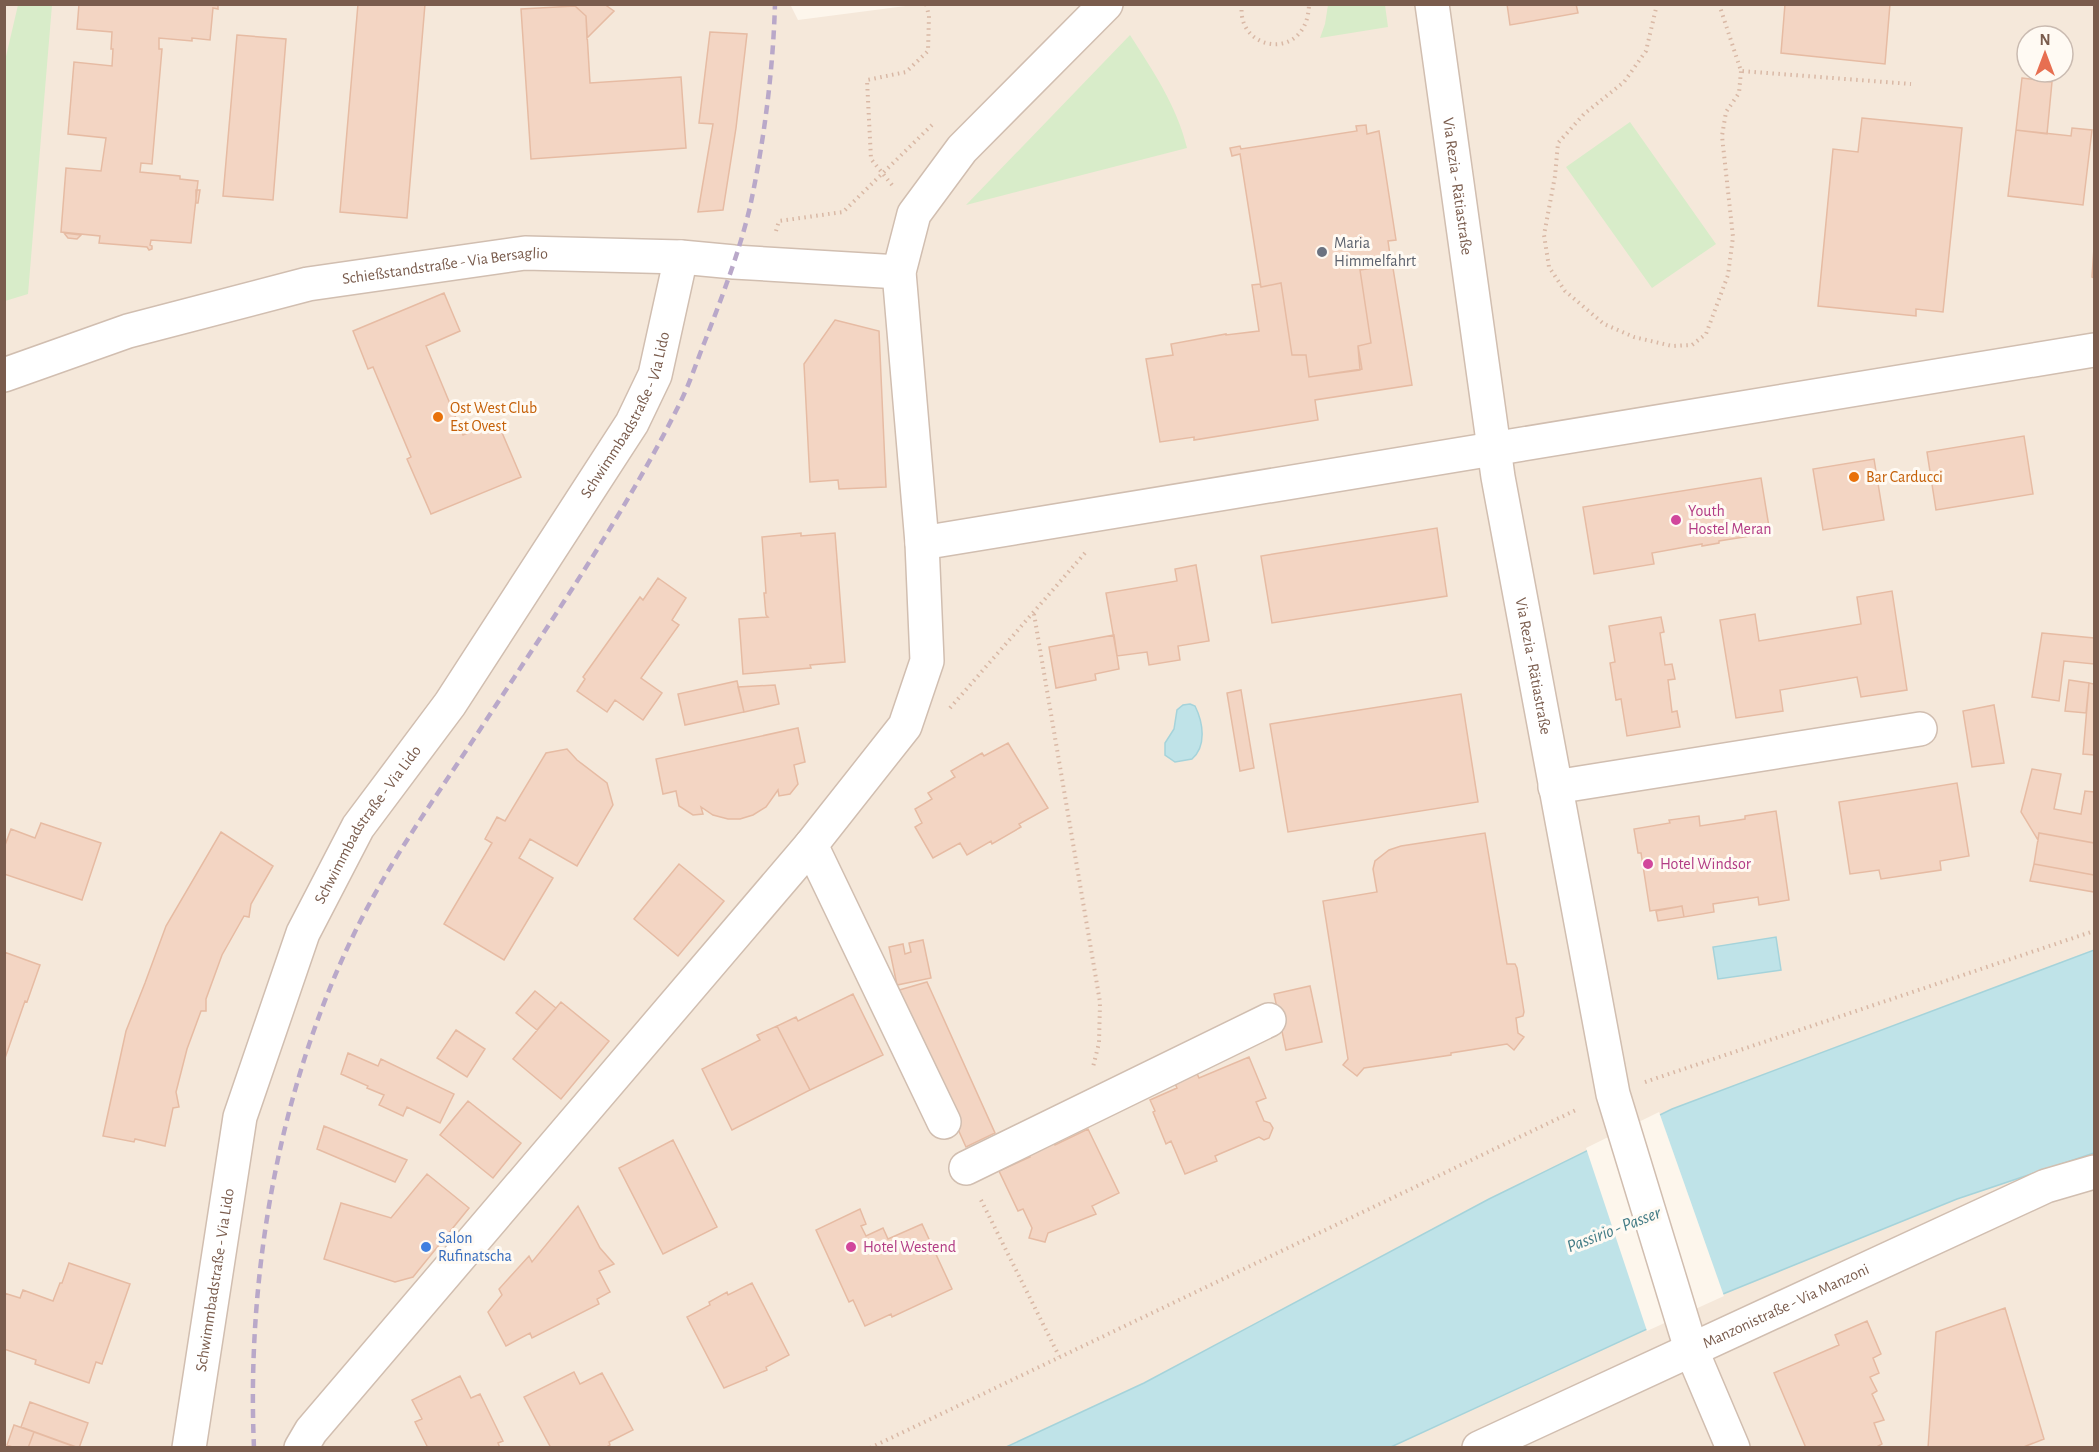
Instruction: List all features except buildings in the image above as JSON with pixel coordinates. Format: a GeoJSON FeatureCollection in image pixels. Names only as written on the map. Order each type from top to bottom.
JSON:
{"type":"FeatureCollection","features":[{"type":"Feature","properties":{"kind":"street"},"geometry":{"type":"LineString","coordinates":[[301,1448],[311,1431],[811,845],[905,726],[927,661],[922,543],[899,272],[914,214],[962,149],[1106,4]]}},
{"type":"Feature","properties":{"kind":"street","name":"Via Rezia - Rätiastraße"},"geometry":{"type":"LineString","coordinates":[[1432,4],[1493,449],[1617,1108],[1680,1318],[1733,1448]]}},
{"type":"Feature","properties":{"kind":"street","name":"Schießstandstraße - Via Bersaglio"},"geometry":{"type":"LineString","coordinates":[[4,375],[128,330],[308,284],[525,253],[681,257],[899,272]]}},
{"type":"Feature","properties":{"kind":"street","name":"Schwimmbadstraße - Via Lido"},"geometry":{"type":"LineString","coordinates":[[189,1448],[240,1117],[303,933],[358,827],[450,704],[632,423],[655,375],[681,257]]}},
{"type":"Feature","properties":{"kind":"street"},"geometry":{"type":"LineString","coordinates":[[922,543],[2094,350]]}},
{"type":"Feature","properties":{"kind":"street"},"geometry":{"type":"LineString","coordinates":[[1555,787],[1920,729]]}},
{"type":"Feature","properties":{"kind":"street"},"geometry":{"type":"LineString","coordinates":[[811,845],[944,1122]]}},
{"type":"Feature","properties":{"kind":"street"},"geometry":{"type":"LineString","coordinates":[[966,1168],[1269,1020]]}},
{"type":"Feature","properties":{"kind":"street","name":"Manzonistraße - Via Manzoni"},"geometry":{"type":"LineString","coordinates":[[1479,1448],[2046,1186],[2094,1172]]}},
{"type":"Feature","properties":{"kind":"path"},"geometry":{"type":"LineString","coordinates":[[767,264],[779,221],[843,212],[883,173],[871,159],[867,80],[906,72],[928,51],[929,16],[926,4]]}},
{"type":"Feature","properties":{"kind":"path"},"geometry":{"type":"LineString","coordinates":[[1242,4],[1243,23],[1253,37],[1268,44],[1284,44],[1299,35],[1308,21],[1309,4]]}},
{"type":"Feature","properties":{"kind":"path"},"geometry":{"type":"LineString","coordinates":[[1657,4],[1646,51],[1624,82],[1584,114],[1558,142],[1555,176],[1544,235],[1549,267],[1565,291],[1604,324],[1634,337],[1672,346],[1692,345],[1706,333],[1728,275],[1733,237],[1722,136],[1726,112],[1739,93],[1740,72],[1719,4]]}},
{"type":"Feature","properties":{"kind":"path"},"geometry":{"type":"LineString","coordinates":[[1740,72],[1911,84]]}},
{"type":"Feature","properties":{"kind":"path"},"geometry":{"type":"LineString","coordinates":[[950,698],[950,709],[1086,552]]}},
{"type":"Feature","properties":{"kind":"path"},"geometry":{"type":"LineString","coordinates":[[1034,614],[1100,1002],[1100,1043],[1082,1112]]}},
{"type":"Feature","properties":{"kind":"path"},"geometry":{"type":"LineString","coordinates":[[1640,1084],[2094,931]]}},
{"type":"Feature","properties":{"kind":"path"},"geometry":{"type":"LineString","coordinates":[[870,1448],[1578,1109]]}},
{"type":"Feature","properties":{"kind":"path"},"geometry":{"type":"LineString","coordinates":[[981,1200],[1059,1356]]}},
{"type":"Feature","properties":{"kind":"shaded area"},"geometry":{"type":"Polygon","coordinates":[[[790,4],[798,20],[921,4],[2094,5],[2094,1447],[5,1448],[5,5],[790,4]]]}},
{"type":"Feature","properties":{"kind":"green space"},"geometry":{"type":"Polygon","coordinates":[[[18,5],[52,5],[28,294],[5,301],[4,65],[18,5]]]}},
{"type":"Feature","properties":{"kind":"green space"},"geometry":{"type":"Polygon","coordinates":[[[1328,5],[1385,5],[1388,27],[1320,38],[1328,5]]]}},
{"type":"Feature","properties":{"kind":"green space"},"geometry":{"type":"Polygon","coordinates":[[[1130,35],[1171,103],[1187,148],[966,205],[1130,35]]]}},
{"type":"Feature","properties":{"kind":"green space"},"geometry":{"type":"Polygon","coordinates":[[[1630,122],[1716,244],[1652,288],[1566,167],[1630,122]]]}},
{"type":"Feature","properties":{"kind":"water"},"geometry":{"type":"Polygon","coordinates":[[[1183,705],[1195,706],[1200,719],[1202,741],[1197,754],[1192,759],[1175,762],[1165,755],[1165,743],[1174,729],[1177,710],[1183,705]]]}},
{"type":"Feature","properties":{"kind":"water"},"geometry":{"type":"Polygon","coordinates":[[[1776,937],[1781,970],[1718,979],[1713,947],[1776,937]]]}},
{"type":"Feature","properties":{"kind":"water","name":"Passirio - Passer"},"geometry":{"type":"Polygon","coordinates":[[[2094,950],[2094,1153],[1957,1199],[1723,1294],[1391,1447],[1004,1448],[1144,1383],[1489,1199],[1672,1109],[2094,950]]]}},
{"type":"Feature","properties":{"kind":"pier"},"geometry":{"type":"Polygon","coordinates":[[[1659,1112],[1724,1296],[1647,1331],[1586,1148],[1659,1112]]]}},
{"type":"Feature","properties":{"kind":"railway"},"geometry":{"type":"LineString","coordinates":[[254,1448],[253,1380],[256,1312],[263,1243],[275,1174],[291,1106],[311,1040],[335,976],[378,889],[422,816],[610,528],[657,448],[686,391],[730,275],[750,207],[767,106],[775,4]]}},
{"type":"Feature","properties":{"kind":"place","name":"Maria Himmelfahrt"},"geometry":{"type":"Point","coordinates":[1322,252]}},
{"type":"Feature","properties":{"kind":"place","name":"Ost West Club Est Ovest"},"geometry":{"type":"Point","coordinates":[438,417]}},
{"type":"Feature","properties":{"kind":"place","name":"Bar Carducci"},"geometry":{"type":"Point","coordinates":[1854,477]}},
{"type":"Feature","properties":{"kind":"place","name":"Youth Hostel Meran"},"geometry":{"type":"Point","coordinates":[1676,520]}},
{"type":"Feature","properties":{"kind":"place","name":"Hotel Windsor"},"geometry":{"type":"Point","coordinates":[1648,864]}},
{"type":"Feature","properties":{"kind":"place","name":"Salon Rufinatscha"},"geometry":{"type":"Point","coordinates":[426,1247]}},
{"type":"Feature","properties":{"kind":"place","name":"Hotel Westend"},"geometry":{"type":"Point","coordinates":[851,1247]}}]}
